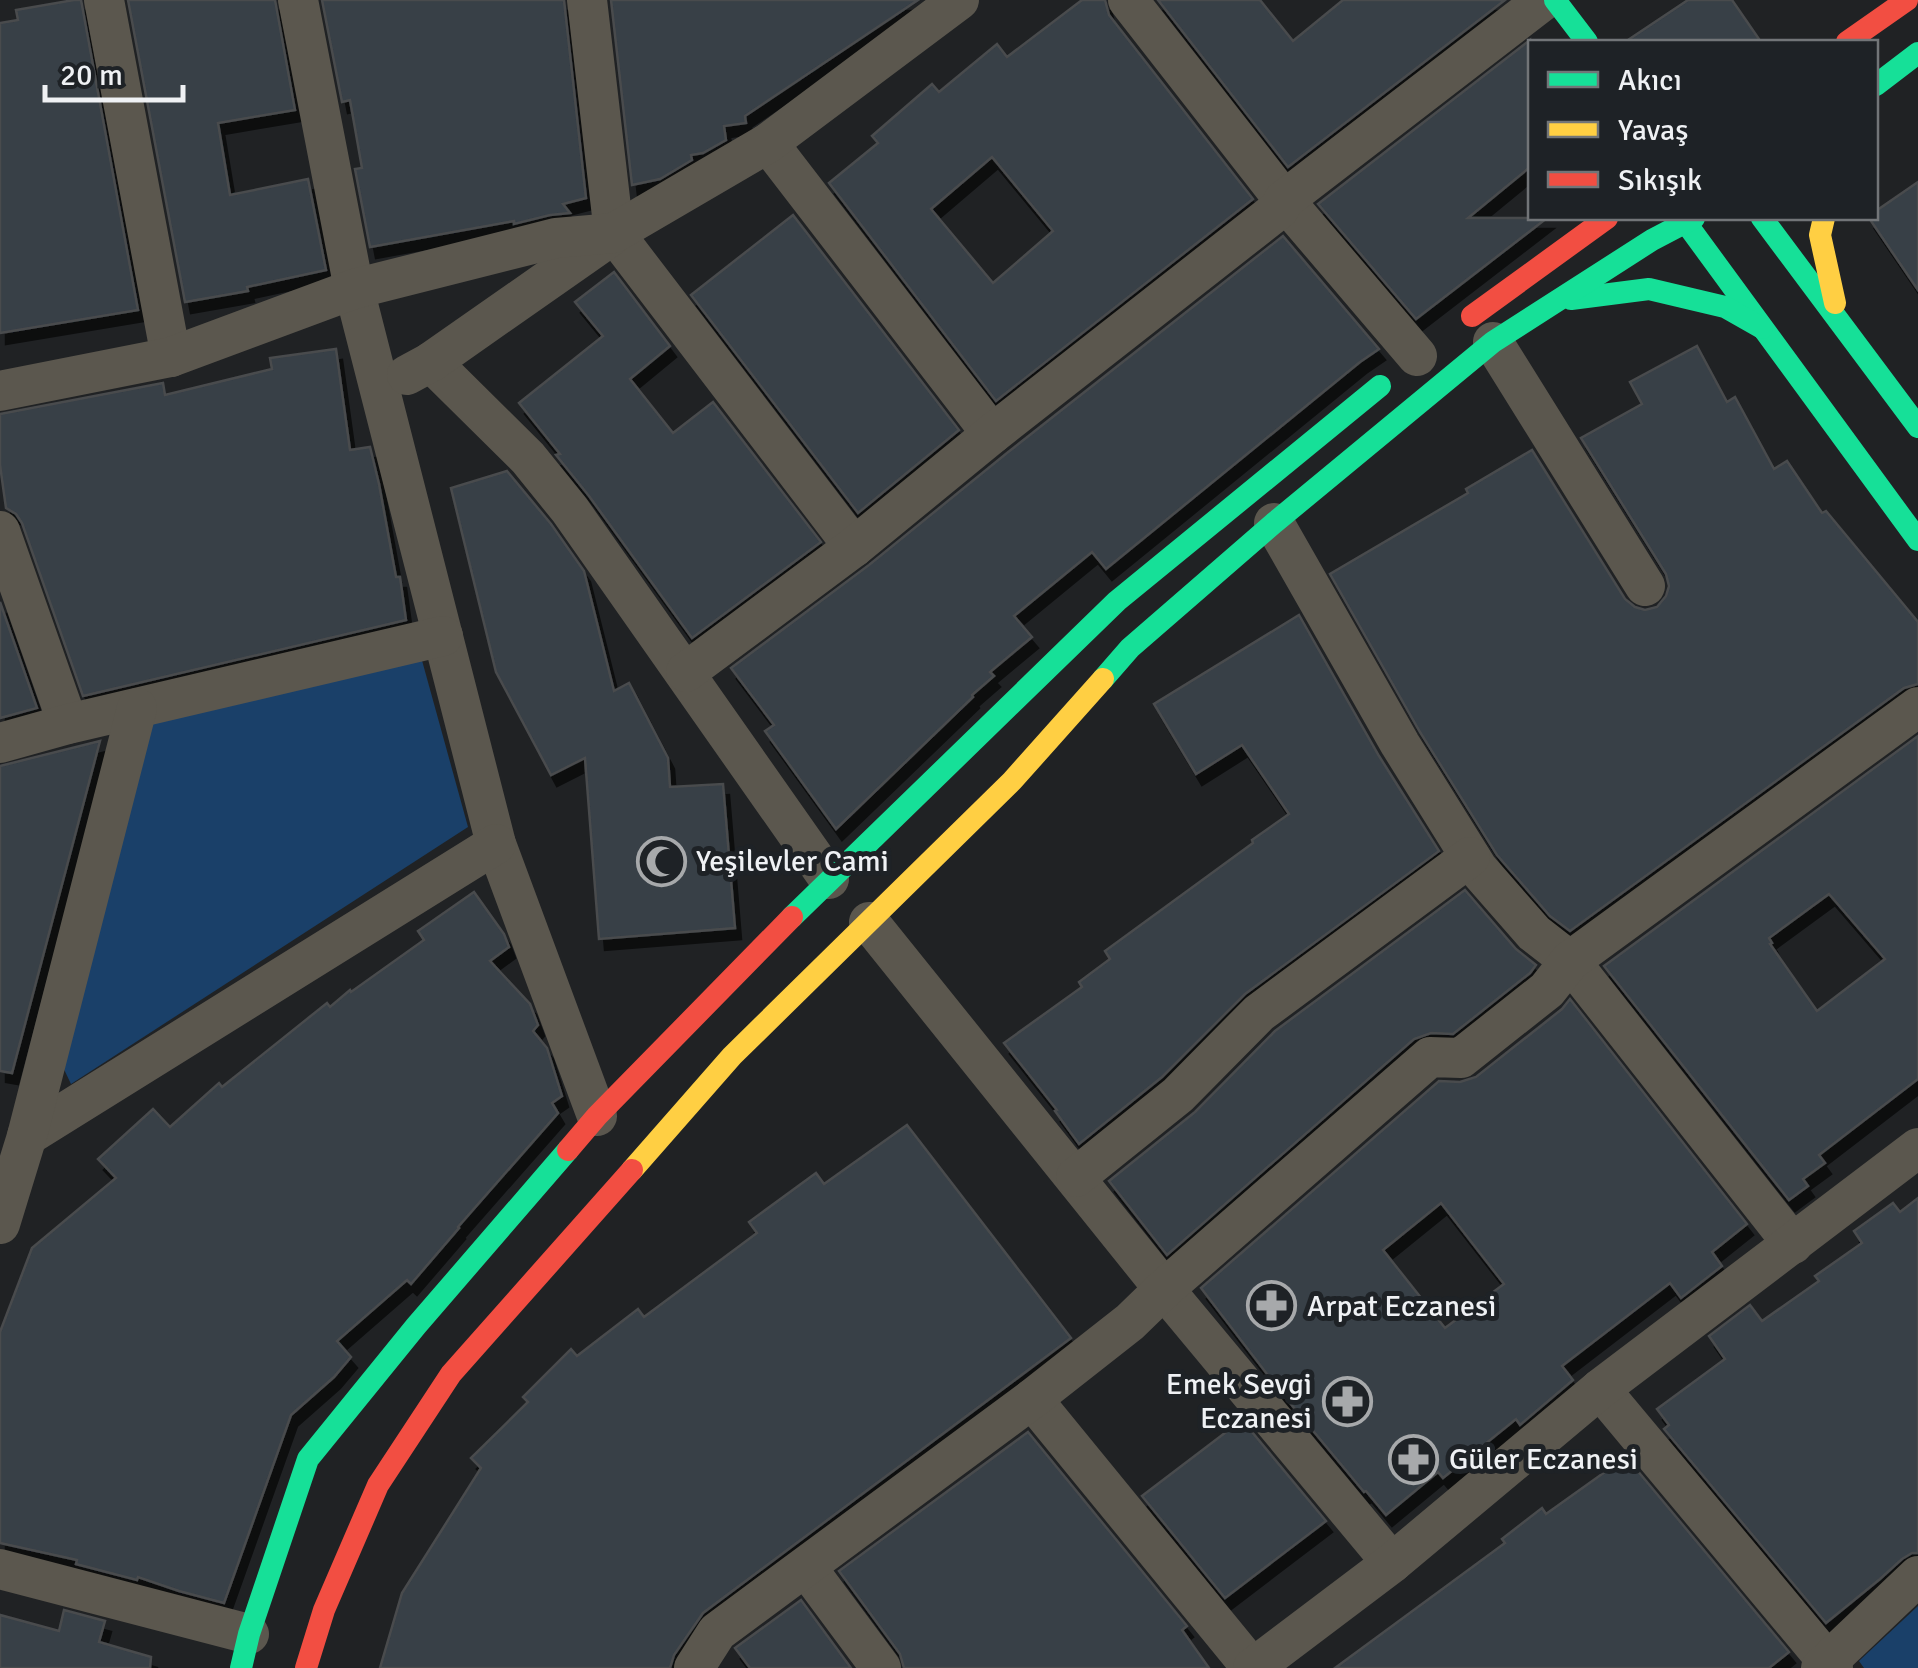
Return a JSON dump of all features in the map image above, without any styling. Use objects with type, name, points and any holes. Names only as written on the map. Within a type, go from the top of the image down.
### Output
[{"type":"main road","points":[[1556,0],[1586,40]]},
{"type":"main road","points":[[1851,40],[1907,0]]},
{"type":"main road","points":[[1878,84],[1918,53]]},
{"type":"main road","points":[[245,1651],[308,1459],[416,1326],[598,1116],[828,879],[1118,602],[1433,344],[1604,220]]},
{"type":"main road","points":[[306,1668],[324,1610],[378,1484],[451,1374],[732,1056],[1012,781],[1130,648],[1493,342],[1686,220]]},
{"type":"main road","points":[[1689,220],[1918,540]]},
{"type":"main road","points":[[1763,220],[1918,427]]},
{"type":"main road","points":[[1824,220],[1820,235],[1839,321]]},
{"type":"main road","points":[[1558,301],[1648,290],[1725,307],[1764,330]]},
{"type":"street","points":[[104,0],[171,357]]},
{"type":"street","points":[[298,0],[354,290],[496,844],[598,1116]]},
{"type":"street","points":[[587,0],[614,233],[854,547]]},
{"type":"street","points":[[380,391],[431,362],[614,233],[768,144],[959,0]]},
{"type":"street","points":[[1128,0],[1284,200],[1433,344]]},
{"type":"street","points":[[686,672],[854,547],[1279,209],[1284,200],[1544,0]]},
{"type":"street","points":[[768,144],[992,434]]},
{"type":"street","points":[[0,391],[171,357],[354,290],[556,238],[614,233]]},
{"type":"street","points":[[1493,342],[1645,586]]},
{"type":"street","points":[[431,362],[528,458],[570,510],[828,879]]},
{"type":"street","points":[[1274,523],[1400,744],[1478,869],[1534,933],[1570,961],[1793,1244]]},
{"type":"street","points":[[0,531],[68,724]]},
{"type":"street","points":[[0,742],[443,636]]},
{"type":"street","points":[[0,1224],[27,1136],[136,708]]},
{"type":"street","points":[[694,1668],[717,1632],[1130,1322],[1430,1057],[1461,1058],[1547,990],[1570,961],[1918,708]]},
{"type":"street","points":[[27,1136],[496,844]]},
{"type":"street","points":[[1076,1177],[1178,1095],[1258,1013],[1470,857]]},
{"type":"street","points":[[868,922],[1392,1563]]},
{"type":"street","points":[[1032,1399],[1252,1668],[1392,1563],[1600,1388],[1918,1148]]},
{"type":"street","points":[[1600,1388],[1828,1666],[1918,1576]]},
{"type":"street","points":[[806,1567],[881,1668]]},
{"type":"street","points":[[0,1568],[245,1651]]},
{"type":"shaded area","points":[[418,646],[468,827],[71,1084],[61,1063],[151,710]]},
{"type":"shaded area","points":[[1918,1606],[1918,1668],[1864,1668],[1859,1661]]},
{"type":"building","points":[[81,0],[138,310],[0,333],[0,23],[18,20],[16,10]]},
{"type":"building","points":[[128,0],[275,0],[295,110],[218,123],[230,195],[308,179],[326,270],[247,287],[248,291],[185,302]]},
{"type":"building","points":[[322,0],[564,0],[586,198],[563,204],[570,213],[370,247],[355,169],[362,168],[350,100],[342,102]]},
{"type":"building","points":[[611,0],[918,0],[745,116],[746,123],[724,126],[726,140],[691,155],[692,160],[660,179],[632,185]]},
{"type":"building","points":[[1082,0],[1105,0],[1109,15],[1253,199],[996,401],[829,183],[878,143],[872,136],[932,84],[939,92],[997,44],[1007,57]],"holes":[[[992,157],[1053,231],[993,283],[931,209]]]},
{"type":"building","points":[[1158,0],[1260,0],[1293,41],[1343,0],[1505,0],[1288,167]]},
{"type":"building","points":[[1688,0],[1732,0],[1760,40],[1628,40]]},
{"type":"building","points":[[1528,42],[1528,169],[1468,218],[1544,220],[1416,319],[1318,204]]},
{"type":"building","points":[[1918,182],[1918,290],[1870,220],[1878,220],[1878,210]]},
{"type":"building","points":[[793,215],[959,430],[858,513],[691,295]]},
{"type":"building","points":[[1283,236],[1379,349],[1106,569],[1092,552],[1014,616],[1032,637],[990,672],[994,676],[836,829],[765,731],[774,725],[731,668],[869,565]]},
{"type":"building","points":[[614,272],[670,346],[630,379],[673,433],[713,402],[821,542],[692,638],[519,403],[603,336],[575,302]]},
{"type":"building","points":[[1697,346],[1727,402],[1735,397],[1774,469],[1787,461],[1822,513],[1826,511],[1918,622],[1918,684],[1904,688],[1570,931],[1550,916],[1497,855],[1420,732],[1330,574],[1468,493],[1466,489],[1532,450],[1625,599],[1645,610],[1657,607],[1669,586],[1666,574],[1581,438],[1642,404],[1630,382]]},
{"type":"building","points":[[336,349],[350,450],[370,447],[406,620],[83,696],[22,523],[6,508],[0,465],[0,414],[163,383],[165,395],[272,369],[270,358]]},
{"type":"building","points":[[507,471],[584,571],[614,691],[629,683],[668,758],[670,787],[723,784],[735,928],[599,939],[585,758],[551,775],[496,672],[451,488]]},
{"type":"building","points":[[0,602],[37,708],[0,718]]},
{"type":"building","points":[[1299,615],[1379,756],[1439,851],[1245,994],[1162,1077],[1079,1144],[1004,1043],[1082,987],[1079,982],[1110,959],[1105,951],[1289,814],[1242,745],[1196,774],[1154,704]]},
{"type":"building","points":[[1918,736],[1918,1079],[1819,1155],[1825,1163],[1803,1179],[1808,1186],[1789,1200],[1604,966]],"holes":[[[1829,894],[1885,959],[1817,1011],[1769,938]]]},
{"type":"building","points":[[100,741],[12,1073],[0,1071],[0,766]]},
{"type":"building","points":[[1465,890],[1516,949],[1536,965],[1530,973],[1453,1034],[1431,1033],[1414,1039],[1167,1255],[1109,1181],[1195,1112],[1275,1031]]},
{"type":"building","points":[[474,892],[509,947],[490,961],[530,1004],[538,1025],[533,1031],[547,1048],[562,1096],[552,1103],[558,1113],[411,1284],[407,1280],[337,1341],[351,1357],[291,1415],[224,1603],[138,1577],[137,1580],[76,1564],[77,1560],[0,1543],[0,1332],[32,1248],[116,1178],[98,1159],[153,1109],[170,1127],[219,1083],[222,1087],[327,1003],[330,1007],[424,940],[418,931]]},
{"type":"building","points":[[1570,999],[1747,1224],[1712,1252],[1722,1266],[1681,1298],[1670,1283],[1562,1366],[1573,1380],[1520,1425],[1516,1419],[1443,1478],[1438,1472],[1386,1515],[1280,1391],[1201,1288],[1439,1081],[1460,1082],[1476,1077]],"holes":[[[1441,1203],[1504,1284],[1445,1328],[1383,1250]]]},
{"type":"building","points":[[907,1125],[1071,1338],[703,1613],[674,1655],[670,1668],[380,1668],[402,1593],[481,1468],[471,1458],[528,1402],[523,1397],[571,1349],[577,1356],[638,1309],[644,1317],[757,1233],[749,1222],[816,1173],[824,1184]]},
{"type":"building","points":[[1918,1198],[1918,1553],[1902,1559],[1826,1623],[1664,1429],[1669,1425],[1657,1409],[1725,1359],[1709,1336],[1750,1305],[1762,1321],[1819,1281],[1815,1276],[1862,1243],[1854,1231],[1893,1203],[1900,1212]]},
{"type":"building","points":[[1242,1420],[1326,1521],[1225,1598],[1142,1496]]},
{"type":"building","points":[[1028,1432],[1187,1626],[1182,1630],[1209,1668],[904,1668],[900,1654],[839,1571]]},
{"type":"building","points":[[1626,1457],[1789,1652],[1769,1668],[1335,1668],[1505,1543],[1502,1539],[1542,1508],[1546,1514]]},
{"type":"building","points":[[801,1600],[851,1668],[750,1668],[735,1648]]},
{"type":"building","points":[[64,1610],[105,1621],[99,1642],[151,1657],[150,1668],[0,1668],[0,1615],[59,1631]]},
{"type":"traffic: fast","points":[[1555,0],[1585,40]]},
{"type":"traffic: fast","points":[[1878,83],[1918,53]]},
{"type":"traffic: fast","points":[[1685,220],[1918,540]]},
{"type":"traffic: fast","points":[[1103,679],[1130,648],[1274,523],[1493,342],[1652,240],[1690,220]]},
{"type":"traffic: fast","points":[[1763,220],[1918,427]]},
{"type":"traffic: fast","points":[[1571,299],[1649,289],[1725,307],[1762,328]]},
{"type":"traffic: fast","points":[[792,917],[1117,601],[1380,386]]},
{"type":"traffic: fast","points":[[241,1668],[308,1459],[568,1150]]},
{"type":"traffic: slow","points":[[1824,220],[1820,235],[1835,303]]},
{"type":"traffic: slow","points":[[632,1170],[732,1056],[1012,781],[1103,679]]},
{"type":"traffic: jam","points":[[1850,40],[1907,0]]},
{"type":"traffic: jam","points":[[1472,316],[1604,220]]},
{"type":"traffic: jam","points":[[568,1150],[792,917]]},
{"type":"traffic: jam","points":[[306,1668],[324,1610],[378,1485],[451,1374],[632,1170]]},
{"type":"place","name":"Yeşilevler Cami","points":[[661,861]]},
{"type":"place","name":"Arpat Eczanesi","points":[[1272,1306]]},
{"type":"place","name":"Emek Sevgi Eczanesi","points":[[1347,1401]]},
{"type":"place","name":"Güler Eczanesi","points":[[1414,1459]]}]
